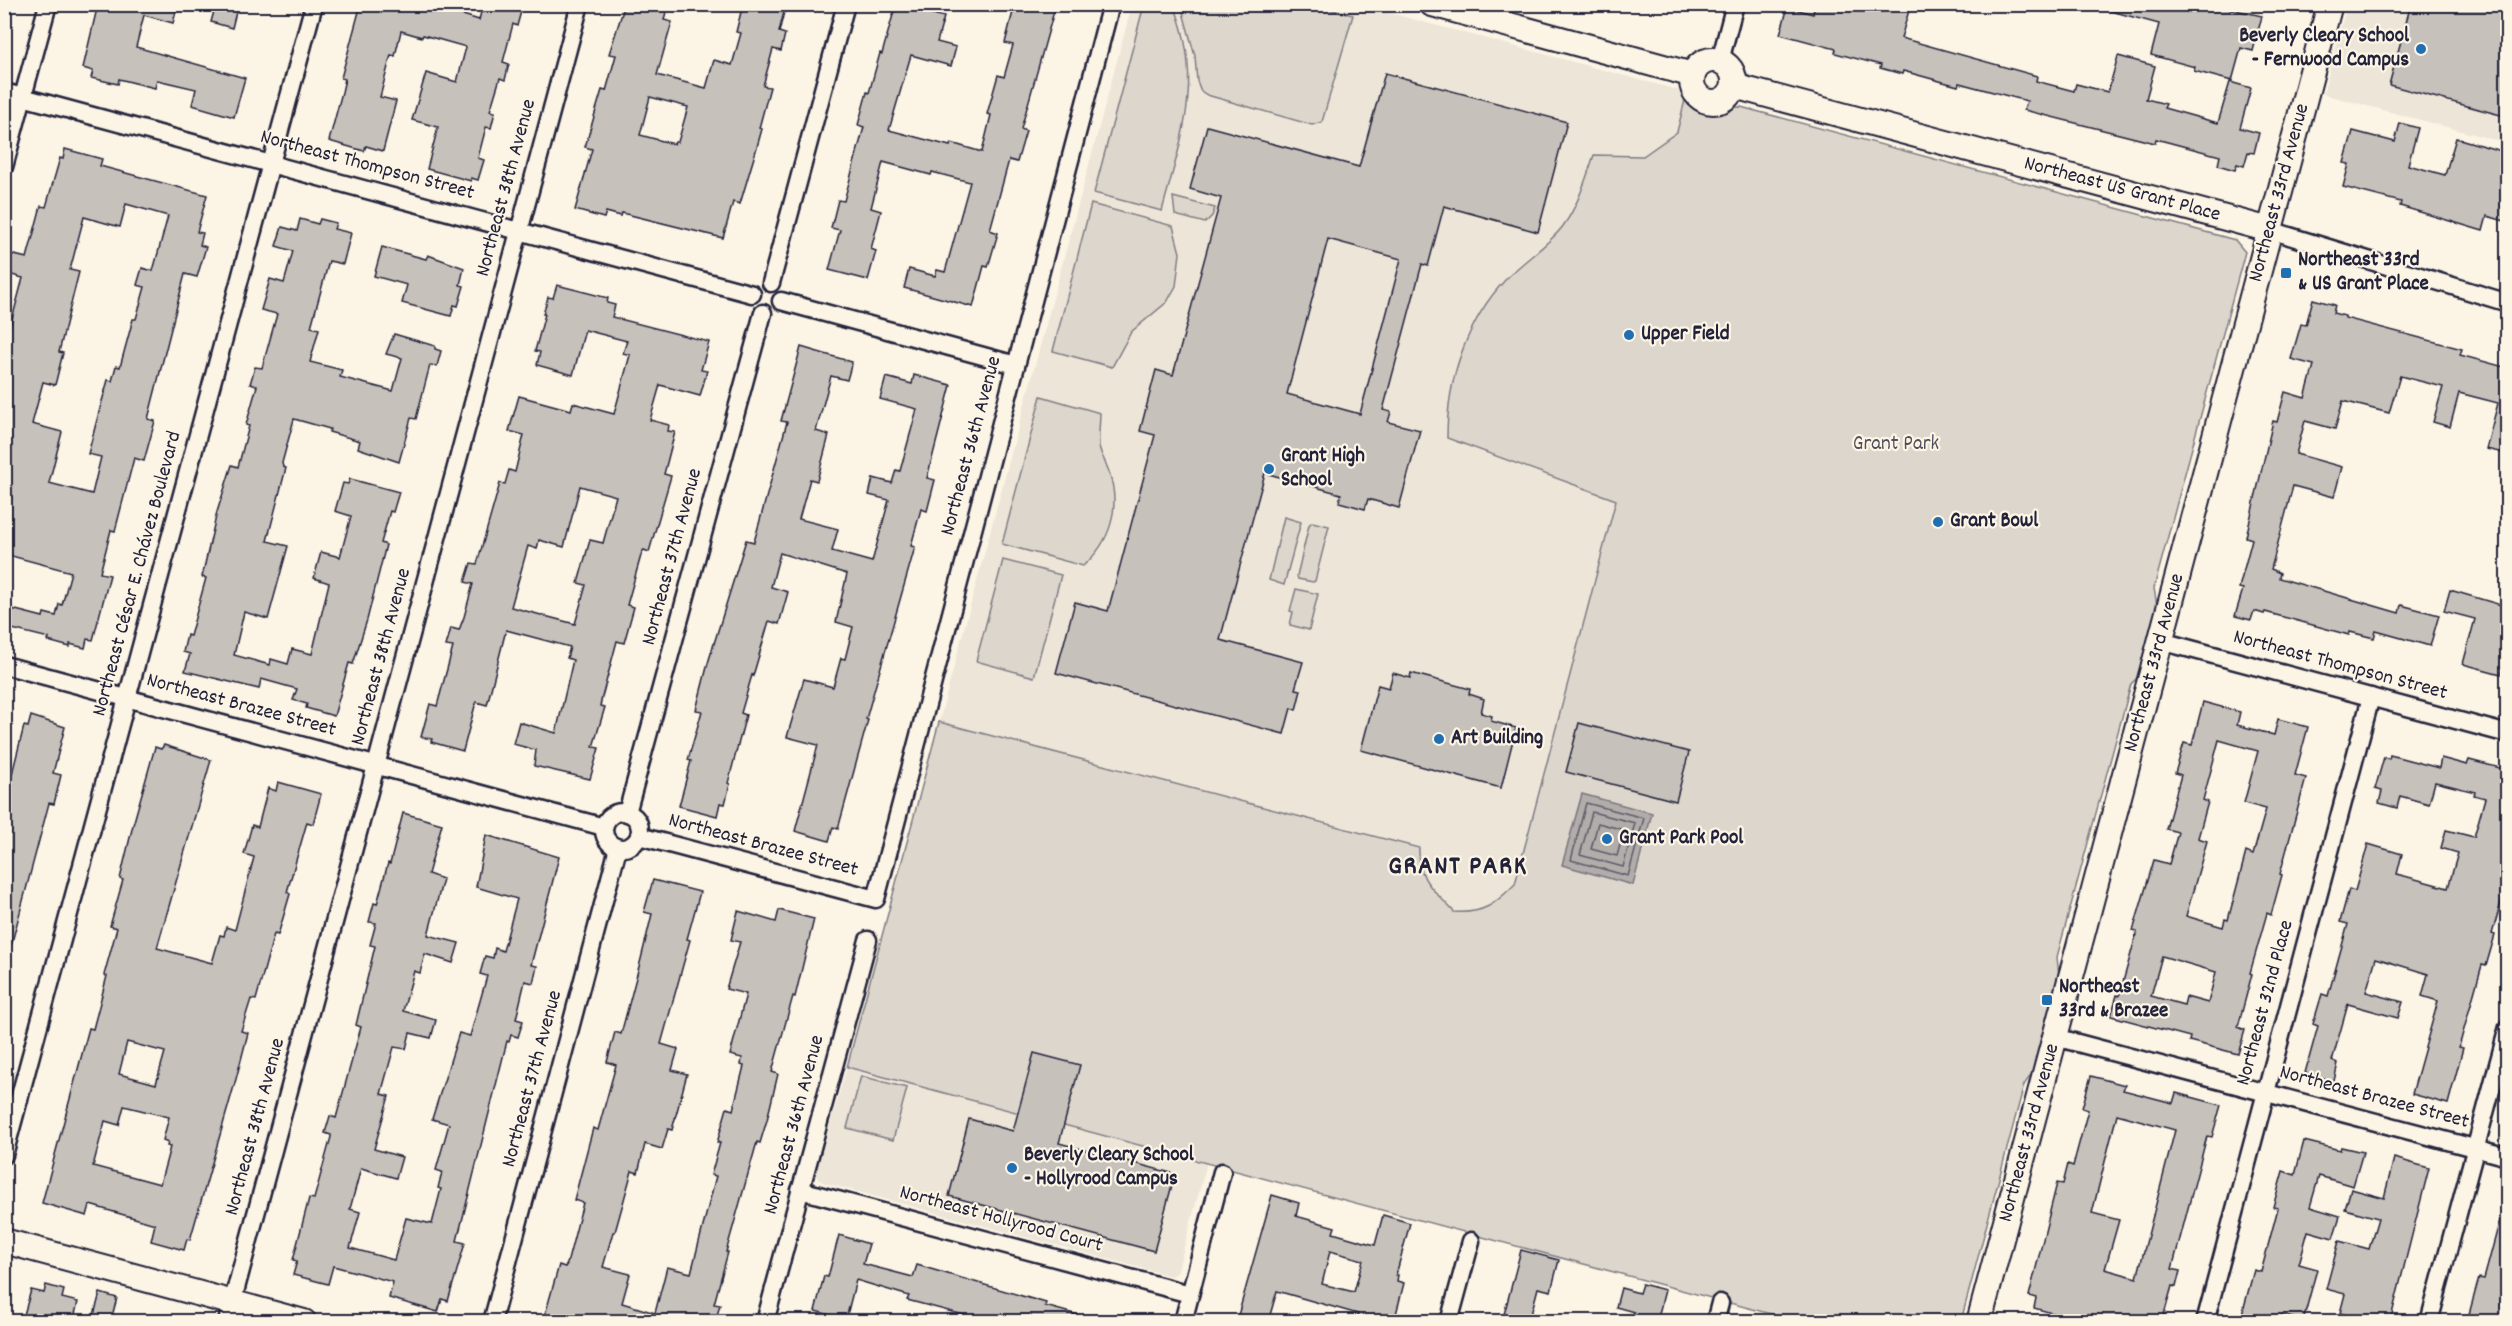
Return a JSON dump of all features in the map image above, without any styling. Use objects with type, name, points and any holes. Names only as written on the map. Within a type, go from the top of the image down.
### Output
[{"type":"main road","points":[[1432,4],[1693,75]]},
{"type":"main road","name":"Northeast 33rd Avenue","points":[[1979,1322],[2330,4]]},
{"type":"main road","points":[[1712,60],[1720,61],[1732,71],[1734,86],[1722,100],[1707,101],[1698,96],[1694,89],[1693,75],[1702,63],[1712,60]]},
{"type":"main road","name":"Northeast US Grant Place","points":[[1734,86],[2270,230]]},
{"type":"main road","points":[[4,1241],[229,1312],[304,1322]]},
{"type":"street","points":[[4,167],[48,4]]},
{"type":"street","name":"Northeast César E. Chávez Boulevard","points":[[4,1155],[314,4]]},
{"type":"street","name":"Northeast 38th Avenue","points":[[229,1312],[580,4]]},
{"type":"street","points":[[771,283],[846,4]]},
{"type":"street","name":"Northeast 36th Avenue","points":[[876,899],[1111,4]]},
{"type":"street","points":[[1720,61],[1735,4]]},
{"type":"street","name":"Northeast Thompson Street","points":[[4,93],[752,294]]},
{"type":"street","name":"Northeast US Grant Place","points":[[2270,230],[2508,303]]},
{"type":"street","points":[[771,283],[779,288],[782,301],[773,312],[763,312],[757,310],[752,304],[752,294],[760,284],[771,283]]},
{"type":"street","points":[[782,301],[1016,365]]},
{"type":"street","name":"Northeast 37th Avenue","points":[[627,813],[763,312]]},
{"type":"street","name":"Northeast Thompson Street","points":[[2161,641],[2508,734]]},
{"type":"street","name":"Northeast Brazee Street","points":[[4,665],[604,827]]},
{"type":"street","name":"Northeast 32nd Place","points":[[2205,1322],[2371,697]]},
{"type":"street","points":[[622,812],[627,813],[638,823],[639,836],[632,845],[618,848],[606,840],[604,827],[611,816],[622,812]]},
{"type":"street","name":"Northeast Brazee Street","points":[[639,836],[876,899]]},
{"type":"street","name":"Northeast 37th Avenue","points":[[492,1322],[618,848]]},
{"type":"street","name":"Northeast 36th Avenue","points":[[765,1322],[868,940]]},
{"type":"street","points":[[2429,1322],[2508,1027]]},
{"type":"street","name":"Northeast Brazee Street","points":[[2055,1037],[2508,1157]]},
{"type":"street","points":[[1183,1322],[1222,1172]]},
{"type":"street","name":"Northeast Hollyrood Court","points":[[800,1190],[1190,1294]]},
{"type":"street","points":[[1449,1322],[1471,1241]]},
{"type":"street","points":[[1715,1322],[1720,1303]]},
{"type":"shaded area","name":"Grant High School","points":[[1132,5],[1359,5],[1678,90],[1686,96],[1677,132],[1643,156],[1594,155],[1583,188],[1563,226],[1505,280],[1447,438],[1616,500],[1515,883],[1491,906],[1477,912],[1454,912],[1434,893],[1427,885],[1418,865],[1419,848],[939,722]]},
{"type":"shaded area","name":"Beverly Cleary School - Fernwood Campus","points":[[2347,5],[2507,5],[2507,143],[2323,94]]},
{"type":"shaded area","name":"Beverly Cleary School - Hollyrood Campus","points":[[847,1067],[1207,1163],[1177,1273],[1171,1276],[825,1183],[818,1179],[816,1172]]},
{"type":"green space","points":[[1144,5],[1174,5],[1188,59],[1187,108],[1177,158],[1162,211],[1094,193]]},
{"type":"green space","points":[[1181,5],[1312,5],[1353,15],[1322,122],[1312,125],[1207,95],[1201,91],[1197,81],[1195,56]]},
{"type":"green space","name":"Grant Park","points":[[1686,96],[1704,107],[1741,107],[2235,240],[2245,252],[2154,588],[2157,606],[2138,677],[2131,684],[2057,957],[2059,976],[2033,1072],[2024,1085],[1961,1321],[1797,1321],[847,1067],[939,722],[1419,848],[1419,860],[1424,878],[1454,912],[1473,911],[1488,906],[1515,884],[1616,500],[1447,438],[1455,374],[1470,333],[1492,296],[1506,279],[1558,232],[1568,218],[1581,192],[1594,155],[1643,156],[1677,132]]},
{"type":"green space","points":[[1173,197],[1215,208],[1212,216],[1205,223],[1175,215]]},
{"type":"green space","points":[[1091,204],[1173,226],[1180,253],[1176,286],[1167,302],[1131,332],[1112,367],[1053,351]]},
{"type":"green space","points":[[1041,396],[1100,413],[1099,446],[1112,485],[1113,511],[1107,535],[1101,546],[1083,566],[1002,544]]},
{"type":"green space","points":[[1284,517],[1301,522],[1284,585],[1269,580]]},
{"type":"green space","points":[[1312,522],[1329,526],[1313,582],[1298,579],[1297,576],[1309,525]]},
{"type":"green space","points":[[1003,560],[1061,575],[1034,677],[976,661]]},
{"type":"green space","points":[[1296,589],[1318,594],[1309,630],[1290,625],[1293,612],[1290,611]]},
{"type":"green space","points":[[861,1076],[907,1088],[893,1140],[847,1128]]},
{"type":"water","name":"Grant Park Pool","points":[[1582,794],[1652,813],[1633,885],[1562,865]]},
{"type":"building","points":[[98,4],[178,4],[173,23],[144,15],[136,47],[245,78],[234,117],[192,105],[196,89],[157,80],[155,88],[119,79],[118,84],[91,78],[93,71],[83,68]]},
{"type":"building","points":[[216,4],[238,4],[232,28],[211,22]]},
{"type":"building","points":[[361,4],[428,4],[479,20],[483,4],[523,4],[517,26],[513,24],[503,62],[509,64],[505,80],[500,78],[490,111],[495,112],[491,128],[486,127],[478,158],[484,160],[478,180],[471,178],[471,181],[427,169],[438,127],[412,120],[426,73],[457,82],[466,47],[423,35],[422,37],[401,31],[395,56],[391,55],[380,97],[396,101],[383,151],[366,146],[364,151],[329,141],[345,79],[341,78]]},
{"type":"building","points":[[625,4],[668,4],[664,20],[672,22],[657,75],[706,88],[714,60],[732,65],[741,33],[736,32],[743,4],[786,4],[779,32],[785,34],[781,51],[773,49],[763,86],[770,87],[759,128],[762,129],[740,204],[733,202],[723,238],[622,213],[621,216],[606,212],[604,218],[575,210],[592,149],[585,147],[602,90],[606,91],[616,55],[609,54]],"holes":[[[650,97],[688,107],[678,142],[674,144],[640,135]]]},
{"type":"building","points":[[896,4],[917,4],[933,9],[932,14],[944,17],[937,42],[956,47],[951,66],[911,55],[889,130],[982,152],[991,115],[987,114],[998,75],[1004,77],[1013,45],[1005,43],[1015,4],[1056,4],[1021,129],[1026,131],[1017,162],[1009,160],[990,230],[998,233],[988,267],[984,266],[973,307],[904,288],[909,269],[935,276],[937,270],[945,272],[970,182],[932,172],[931,175],[883,162],[871,208],[881,211],[871,249],[876,251],[868,280],[829,270],[840,230],[831,228],[838,200],[844,201],[864,127],[858,125]]},
{"type":"building","points":[[1815,4],[1900,4],[1910,7],[1901,38],[2037,76],[2036,81],[2074,91],[2076,84],[2108,92],[2118,56],[2155,66],[2146,99],[2166,104],[2164,108],[2218,123],[2230,82],[2251,88],[2240,128],[2259,133],[2254,153],[2248,152],[2244,166],[2237,164],[2235,170],[2218,165],[2220,156],[2156,139],[2155,143],[2024,110],[2027,101],[1959,83],[1958,86],[1903,71],[1902,74],[1880,68],[1881,65],[1835,53],[1836,49],[1780,34],[1788,7],[1813,14]]},
{"type":"building","points":[[2108,4],[2209,4],[2262,16],[2253,51],[2241,48],[2232,81],[2194,71],[2195,67],[2151,55],[2159,24],[2107,10]]},
{"type":"building","points":[[2411,4],[2508,4],[2508,117],[2389,85]]},
{"type":"building","points":[[1385,73],[1567,122],[1538,232],[1444,206],[1428,266],[1422,264],[1383,410],[1391,412],[1388,422],[1420,430],[1399,508],[1368,499],[1365,509],[1339,502],[1341,494],[1265,473],[1220,640],[1303,662],[1295,689],[1301,690],[1296,710],[1291,708],[1284,734],[1056,673],[1075,602],[1108,611],[1155,435],[1140,431],[1156,370],[1173,375],[1221,198],[1190,189],[1207,126],[1359,167]],"holes":[[[1328,239],[1401,259],[1360,414],[1287,394]]]},
{"type":"building","points":[[2400,123],[2418,128],[2408,165],[2445,175],[2456,138],[2508,153],[2508,222],[2487,216],[2483,231],[2400,206],[2401,202],[2343,187],[2349,164],[2344,163],[2353,131],[2395,142]]},
{"type":"building","points":[[65,149],[102,159],[100,166],[207,195],[197,232],[203,233],[200,245],[206,247],[197,277],[185,274],[148,419],[155,421],[144,461],[134,458],[115,531],[111,530],[100,573],[110,575],[93,640],[87,639],[85,648],[70,644],[70,647],[48,641],[49,638],[4,627],[4,607],[43,617],[44,613],[56,616],[59,604],[62,605],[71,572],[4,554],[4,337],[7,338],[23,278],[5,273],[10,254],[27,258],[41,206],[46,207],[60,158],[63,159]],"holes":[[[126,204],[168,216],[153,271],[142,268],[137,285],[145,287],[136,319],[133,319],[120,367],[116,366],[112,381],[108,380],[99,412],[88,454],[101,457],[92,494],[49,483],[62,432],[32,424],[43,382],[55,385],[63,353],[59,352],[79,272],[70,270],[84,217],[120,227]]]},
{"type":"building","points":[[300,219],[318,224],[320,219],[336,223],[334,229],[351,233],[343,264],[329,261],[311,327],[319,329],[310,362],[342,370],[340,377],[393,391],[402,358],[386,354],[394,334],[435,346],[435,349],[441,351],[437,366],[430,365],[416,419],[411,418],[399,462],[358,448],[360,441],[329,432],[330,429],[294,419],[282,463],[286,468],[267,541],[288,546],[268,619],[244,612],[234,655],[270,665],[271,659],[288,664],[292,649],[312,654],[329,583],[314,578],[321,552],[340,557],[351,516],[335,511],[343,483],[348,484],[350,479],[399,492],[393,512],[390,511],[381,543],[386,545],[367,620],[353,664],[349,663],[334,716],[306,708],[307,704],[293,700],[297,689],[261,679],[259,689],[185,671],[190,654],[183,652],[187,635],[190,636],[206,578],[202,577],[217,512],[232,465],[238,467],[249,426],[246,425],[257,386],[250,384],[255,367],[262,368],[277,314],[261,310],[270,279],[284,283],[293,251],[276,246],[282,227],[297,231]]},
{"type":"building","points":[[382,247],[426,259],[428,255],[464,268],[460,285],[464,286],[458,306],[454,305],[451,316],[402,303],[407,285],[374,276]]},
{"type":"building","points":[[557,285],[608,298],[607,303],[615,305],[612,317],[709,342],[701,370],[707,371],[700,396],[660,385],[650,420],[669,425],[668,431],[675,432],[664,474],[671,476],[649,552],[644,550],[642,552],[627,605],[634,607],[624,643],[617,641],[602,697],[600,706],[605,707],[593,747],[599,748],[590,779],[534,766],[536,750],[513,744],[519,722],[556,733],[573,660],[567,658],[570,647],[506,630],[487,705],[476,702],[463,751],[421,737],[430,704],[437,706],[453,647],[446,646],[451,628],[459,630],[464,617],[473,584],[465,582],[471,563],[477,564],[500,483],[505,484],[509,470],[515,472],[524,435],[509,431],[519,396],[571,410],[573,403],[614,414],[630,355],[623,353],[627,341],[585,330],[573,375],[537,365],[540,352],[535,351],[545,314],[543,314],[548,297],[553,298]],"holes":[[[580,486],[616,496],[603,543],[590,540],[578,583],[586,585],[575,624],[511,607],[528,546],[537,549],[539,540],[564,547]]]},
{"type":"building","points":[[2313,299],[2335,305],[2333,313],[2345,316],[2345,318],[2462,349],[2460,355],[2508,368],[2508,454],[2486,449],[2498,403],[2459,393],[2450,427],[2433,422],[2443,387],[2400,376],[2389,413],[2343,401],[2335,429],[2305,421],[2296,454],[2342,467],[2334,497],[2293,486],[2271,569],[2280,573],[2279,578],[2399,613],[2401,605],[2439,615],[2430,646],[2376,631],[2374,638],[2350,632],[2349,635],[2265,612],[2264,614],[2254,611],[2251,620],[2235,616],[2243,589],[2239,588],[2252,539],[2246,537],[2273,421],[2277,422],[2285,392],[2305,398],[2314,365],[2291,359],[2301,324],[2306,325]]},
{"type":"building","points":[[801,347],[852,362],[847,380],[831,376],[816,431],[829,435],[817,481],[810,479],[799,519],[838,529],[832,551],[872,562],[889,500],[869,495],[873,478],[892,483],[896,470],[900,471],[917,409],[880,399],[886,377],[912,384],[914,375],[951,385],[927,478],[935,480],[927,511],[921,509],[911,546],[915,547],[866,719],[868,720],[838,829],[833,827],[829,841],[795,831],[818,745],[787,737],[804,679],[833,687],[841,658],[845,659],[853,627],[836,622],[847,574],[780,553],[771,587],[788,592],[779,624],[769,621],[752,675],[741,713],[746,715],[728,783],[730,784],[725,804],[720,803],[717,816],[679,806],[691,761],[688,760],[702,711],[696,710],[708,663],[746,540],[754,542],[787,422],[781,421]]},
{"type":"building","points":[[2450,590],[2508,607],[2508,649],[2501,674],[2463,664],[2475,619],[2444,611]]},
{"type":"building","name":"Art Building","points":[[1393,673],[1410,678],[1411,673],[1470,689],[1469,694],[1484,699],[1481,713],[1492,716],[1491,721],[1516,728],[1501,788],[1361,750],[1378,685],[1389,688]]},
{"type":"building","points":[[2203,702],[2240,712],[2237,725],[2274,735],[2278,719],[2308,727],[2295,775],[2306,778],[2271,915],[2267,913],[2250,973],[2252,974],[2238,1027],[2245,1030],[2238,1054],[2189,1041],[2190,1037],[2111,1016],[2137,932],[2133,931],[2154,860],[2169,864],[2178,832],[2166,829],[2181,775],[2175,773],[2184,743],[2192,745]],"holes":[[[2219,740],[2258,751],[2244,803],[2266,809],[2253,855],[2246,852],[2228,920],[2225,919],[2223,927],[2186,916],[2207,841],[2198,838],[2208,802],[2203,800]],[[2162,956],[2216,972],[2208,1003],[2186,997],[2184,1005],[2151,996]]]},
{"type":"building","points":[[31,716],[65,727],[53,773],[61,775],[54,804],[49,803],[11,946],[4,945],[4,806],[24,726],[28,727]]},
{"type":"building","points":[[1579,723],[1689,752],[1676,801],[1566,772]]},
{"type":"building","points":[[164,745],[211,760],[157,948],[212,963],[220,935],[224,936],[226,927],[235,930],[254,857],[244,854],[252,825],[258,827],[268,788],[276,791],[278,782],[321,794],[313,824],[307,822],[287,892],[290,894],[278,935],[274,934],[256,1000],[251,999],[241,1031],[248,1033],[190,1240],[187,1239],[184,1250],[151,1241],[155,1224],[90,1205],[87,1216],[42,1203],[89,1028],[93,1029],[107,976],[104,975],[117,928],[110,926],[123,880],[120,879],[133,825],[155,747],[161,749]],"holes":[[[127,1042],[165,1052],[156,1084],[119,1074]],[[124,1106],[169,1117],[163,1140],[168,1142],[167,1146],[170,1147],[160,1184],[93,1166],[105,1121],[119,1125]]]},
{"type":"building","points":[[2390,755],[2439,768],[2441,758],[2467,765],[2469,760],[2508,770],[2508,855],[2503,871],[2508,872],[2508,878],[2492,934],[2495,935],[2486,966],[2482,965],[2459,1047],[2463,1048],[2448,1104],[2412,1094],[2438,1001],[2422,996],[2428,974],[2376,958],[2366,992],[2403,1002],[2398,1018],[2348,1004],[2332,1061],[2338,1063],[2334,1081],[2305,1073],[2318,1026],[2313,1024],[2322,994],[2328,996],[2348,924],[2340,922],[2349,889],[2355,891],[2368,844],[2402,854],[2397,874],[2448,888],[2458,853],[2441,848],[2446,830],[2474,837],[2485,798],[2474,795],[2475,792],[2435,782],[2429,804],[2400,796],[2397,808],[2379,803],[2382,791],[2375,789],[2384,757],[2389,759]]},
{"type":"building","points":[[403,813],[442,824],[428,874],[443,879],[428,935],[459,943],[453,963],[425,954],[420,973],[414,971],[403,1011],[436,1020],[431,1038],[410,1033],[406,1049],[394,1047],[381,1094],[389,1096],[374,1149],[402,1157],[396,1178],[361,1168],[350,1209],[360,1212],[350,1248],[394,1260],[406,1218],[432,1224],[441,1189],[438,1188],[442,1172],[436,1170],[449,1124],[432,1119],[459,1033],[470,1036],[487,976],[480,974],[485,956],[493,958],[495,948],[503,951],[517,899],[476,887],[486,835],[559,857],[531,965],[537,966],[533,983],[525,981],[516,1019],[523,1021],[518,1037],[511,1035],[509,1042],[507,1041],[457,1241],[465,1243],[448,1301],[442,1299],[438,1312],[389,1298],[393,1282],[333,1266],[328,1284],[293,1275],[297,1261],[293,1260],[309,1198],[314,1199],[331,1137],[325,1133],[330,1116],[336,1118],[361,1027],[356,1025],[375,946],[370,945],[376,923],[369,922],[374,903],[377,904],[388,863],[390,864]]},
{"type":"building","points":[[653,880],[700,892],[687,939],[690,940],[661,1044],[678,1049],[672,1070],[687,1074],[672,1130],[668,1129],[662,1149],[645,1144],[638,1173],[632,1171],[603,1267],[630,1274],[622,1303],[655,1313],[667,1267],[691,1273],[716,1176],[711,1175],[720,1143],[717,1143],[727,1108],[733,1110],[744,1066],[741,1065],[742,1058],[730,1055],[746,994],[726,989],[740,942],[731,940],[738,911],[776,922],[779,910],[814,919],[795,997],[793,996],[772,1072],[778,1074],[767,1120],[760,1143],[757,1142],[726,1252],[728,1252],[714,1304],[720,1305],[715,1322],[543,1322],[559,1265],[565,1267],[567,1264],[583,1203],[574,1200],[593,1128],[598,1130],[616,1065],[607,1062],[615,1032],[621,1034],[641,959],[652,914],[644,912]]},
{"type":"building","points":[[1034,1053],[1080,1065],[1059,1143],[1175,1174],[1154,1251],[949,1196],[969,1119],[1013,1131]]},
{"type":"building","points":[[2091,1076],[2125,1085],[2123,1090],[2173,1103],[2176,1093],[2221,1105],[2212,1137],[2207,1136],[2172,1269],[2180,1271],[2176,1287],[2172,1286],[2162,1322],[2084,1322],[2034,1308],[2036,1298],[2029,1296],[2057,1183],[2063,1184],[2068,1164],[2073,1166],[2088,1110],[2082,1108]],"holes":[[[2117,1114],[2175,1130],[2137,1278],[2105,1269],[2119,1220],[2092,1213]]]},
{"type":"building","points":[[2304,1141],[2340,1150],[2341,1147],[2363,1152],[2353,1186],[2319,1176],[2310,1207],[2340,1216],[2333,1238],[2308,1231],[2299,1264],[2317,1269],[2303,1321],[2282,1315],[2280,1322],[2240,1322],[2254,1270],[2261,1272],[2278,1208],[2273,1207],[2283,1171],[2295,1175]]},
{"type":"building","points":[[2394,1158],[2429,1168],[2390,1322],[2370,1322],[2340,1313],[2345,1294],[2326,1289],[2339,1241],[2369,1249],[2378,1218],[2345,1209],[2351,1189],[2384,1198]]},
{"type":"building","points":[[1272,1195],[1299,1203],[1296,1216],[1335,1227],[1333,1233],[1375,1245],[1383,1215],[1410,1223],[1396,1275],[1398,1275],[1397,1281],[1404,1283],[1394,1322],[1356,1322],[1358,1314],[1277,1291],[1268,1322],[1246,1322],[1237,1319]],"holes":[[[1330,1251],[1363,1260],[1354,1292],[1322,1284]]]},
{"type":"building","points":[[2502,1212],[2508,1213],[2508,1310],[2504,1322],[2499,1322],[2469,1314],[2479,1278],[2484,1279]]},
{"type":"building","points":[[839,1235],[869,1244],[863,1264],[913,1277],[917,1265],[1046,1303],[1045,1306],[1082,1316],[1082,1322],[990,1322],[907,1300],[909,1296],[856,1280],[846,1319],[815,1311],[824,1276],[828,1277]]},
{"type":"building","points":[[1521,1250],[1559,1260],[1551,1291],[1538,1288],[1529,1322],[1502,1322]]},
{"type":"building","points":[[1642,1284],[1665,1290],[1657,1322],[1632,1322],[1634,1312],[1616,1307],[1621,1288],[1639,1293]]},
{"type":"building","points":[[46,1285],[64,1290],[62,1298],[78,1302],[73,1322],[22,1322],[31,1290],[44,1293]]},
{"type":"building","points":[[100,1293],[117,1298],[111,1320],[94,1315]]},
{"type":"place","name":"Beverly Cleary School - Fernwood Campus","points":[[2421,49]]},
{"type":"place","name":"Northeast 33rd & US Grant Place","points":[[2286,273]]},
{"type":"place","name":"Upper Field","points":[[1629,335]]},
{"type":"place","name":"Grant High School","points":[[1269,469]]},
{"type":"place","name":"Grant Bowl","points":[[1938,522]]},
{"type":"place","name":"Art Building","points":[[1439,739]]},
{"type":"place","name":"Grant Park Pool","points":[[1607,839]]},
{"type":"place","name":"Northeast 33rd & Brazee","points":[[2047,1000]]},
{"type":"place","name":"Beverly Cleary School - Hollyrood Campus","points":[[1012,1168]]},
{"type":"district","name":"GRANT PARK","points":[[1458,867]]}]
